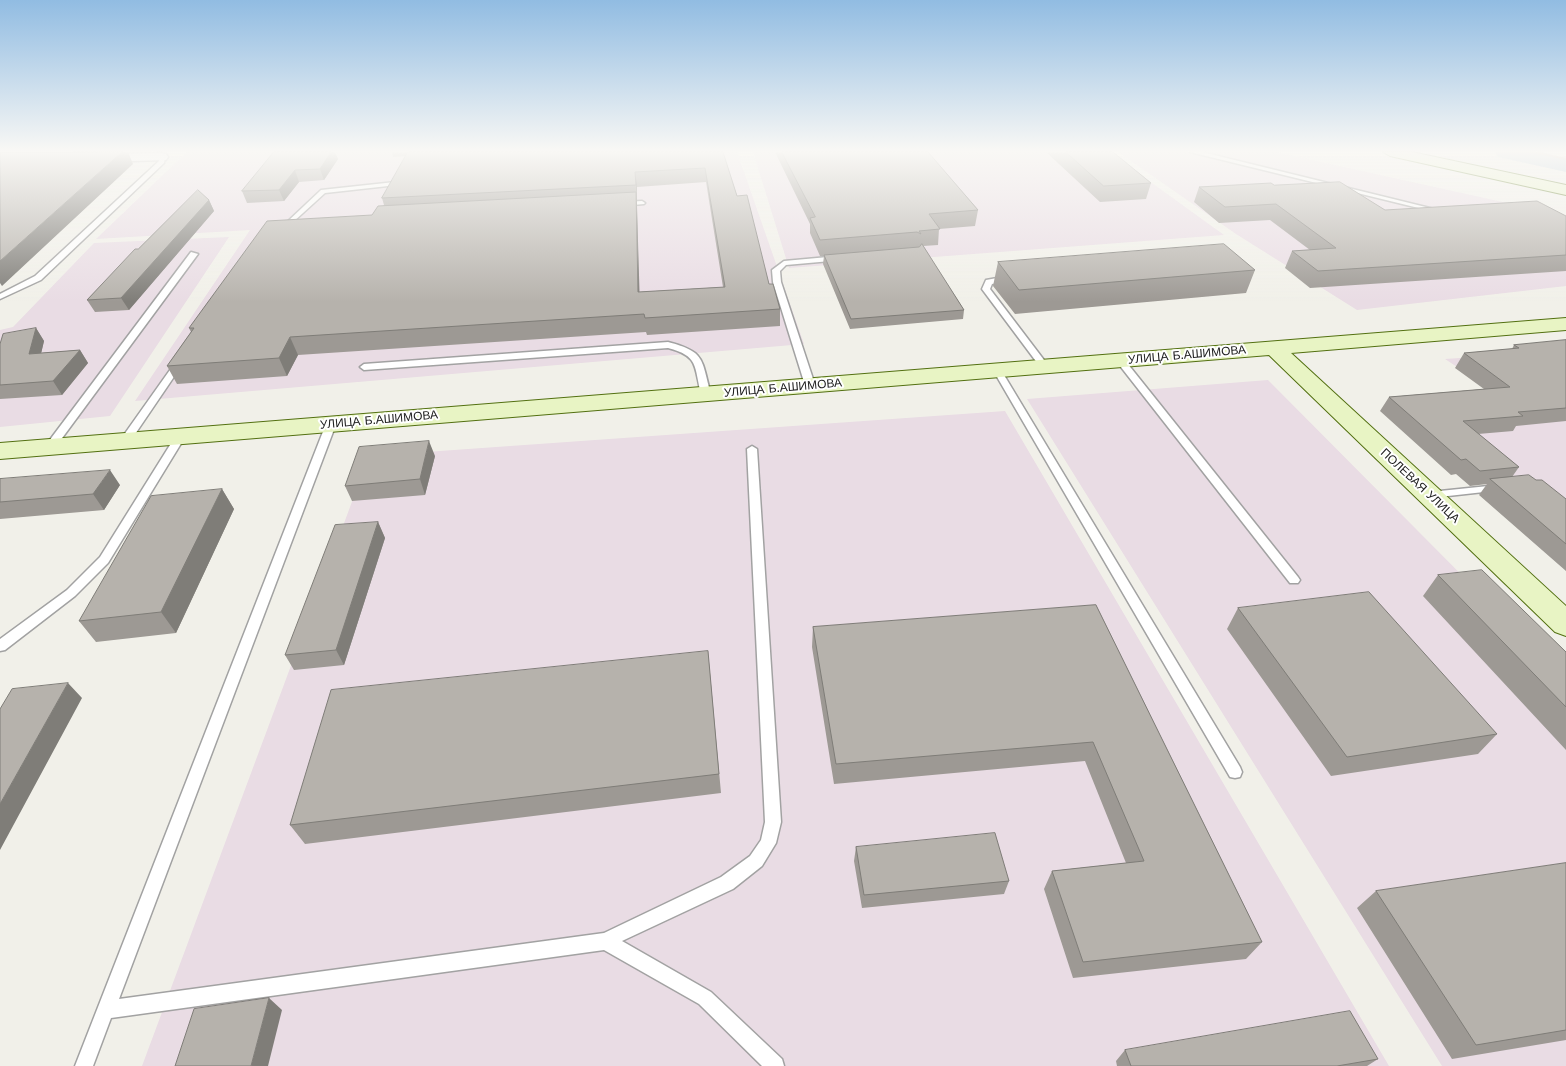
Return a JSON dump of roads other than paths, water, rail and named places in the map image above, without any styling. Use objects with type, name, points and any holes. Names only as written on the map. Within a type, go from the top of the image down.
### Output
[{"type":"street","name":"УЛИЦА Б.АШИМОВА","points":[[0,451],[1566,324]]},
{"type":"street","name":"ПОЛЕВАЯ УЛИЦА","points":[[1274,348],[1566,624]]},
{"type":"lane","points":[[0,297],[38,278],[120,202]]},
{"type":"lane","points":[[290,222],[312,202]]},
{"type":"lane","points":[[1400,202],[1447,213]]},
{"type":"lane","points":[[613,205],[642,203]]},
{"type":"lane","points":[[282,225],[290,222],[300,222]]},
{"type":"lane","points":[[50,447],[194,254]]},
{"type":"lane","points":[[810,385],[777,282],[776,270],[784,263],[850,257]]},
{"type":"lane","points":[[1013,277],[990,282],[986,289],[1044,366]]},
{"type":"lane","points":[[364,367],[668,345],[687,350],[697,359],[706,394]]},
{"type":"lane","points":[[125,441],[186,353]]},
{"type":"lane","points":[[1120,360],[1294,580]]},
{"type":"lane","points":[[997,370],[1236,772]]},
{"type":"lane","points":[[84,1066],[331,424]]},
{"type":"lane","points":[[0,646],[71,592],[104,560],[180,436]]},
{"type":"lane","points":[[106,1010],[605,941],[727,883],[756,861],[768,843],[773,822],[752,449]]},
{"type":"lane","points":[[1430,496],[1508,488]]},
{"type":"lane","points":[[605,941],[705,998],[775,1066]]}]
